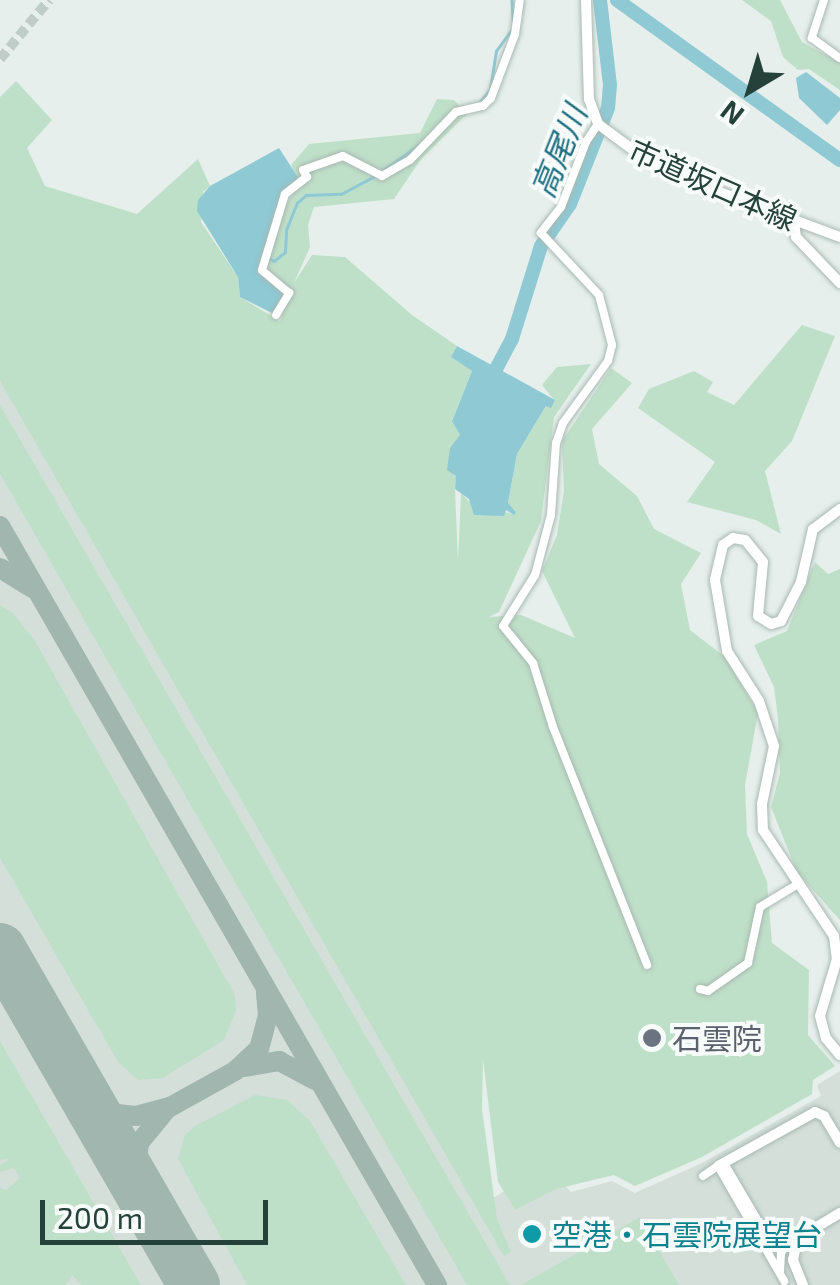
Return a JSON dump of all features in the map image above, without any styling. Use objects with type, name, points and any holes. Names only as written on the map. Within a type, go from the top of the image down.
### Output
[{"type":"street","points":[[276,315],[289,293],[262,270],[285,194],[306,177],[303,170],[343,156],[382,176],[410,160],[456,112],[482,106],[491,98],[515,34],[520,0]]},
{"type":"street","name":"市道坂口本線","points":[[586,0],[590,32],[589,99],[598,124],[617,142],[714,190],[840,238]]},
{"type":"street","points":[[824,0],[812,38],[840,58]]},
{"type":"street","points":[[598,124],[586,142],[560,206],[541,233],[599,295],[612,346],[608,362],[563,423],[556,443],[556,476],[544,543],[534,575],[503,626],[533,663],[553,726],[647,965]]},
{"type":"street","points":[[794,221],[796,237],[840,283]]},
{"type":"street","points":[[840,509],[813,529],[797,593],[786,616],[776,624],[766,624],[758,616],[763,562],[751,544],[739,538],[728,541],[716,566],[724,640],[764,712],[774,746],[762,804],[763,830],[834,936],[836,959],[820,1016],[826,1038],[840,1055]]},
{"type":"street","points":[[700,989],[708,991],[748,963],[760,907],[798,884]]},
{"type":"street","points":[[703,1176],[815,1112],[824,1116],[840,1143]]},
{"type":"street","points":[[721,1165],[768,1238],[781,1242],[834,1218]]},
{"type":"street","points":[[721,1165],[785,1283]]},
{"type":"street","points":[[803,1285],[794,1268],[794,1253],[805,1234],[834,1218]]},
{"type":"street","points":[[785,1283],[780,1259],[793,1236]]},
{"type":"shaded area","points":[[0,338],[493,1198],[546,1166],[571,1192],[612,1181],[635,1193],[704,1162],[821,1096],[817,1085],[840,1071],[840,1285],[0,1285]]},
{"type":"green space","points":[[742,0],[780,0],[802,42],[840,63],[840,90],[809,69],[798,70],[783,57],[771,21]]},
{"type":"green space","points":[[16,81],[52,120],[27,148],[45,186],[137,214],[198,159],[210,186],[203,192],[201,222],[238,277],[240,297],[280,321],[289,293],[263,265],[274,225],[300,182],[291,165],[309,144],[420,133],[437,99],[454,100],[467,114],[421,159],[394,199],[314,207],[308,225],[310,247],[294,283],[312,255],[345,257],[412,315],[457,346],[451,357],[472,371],[452,420],[460,435],[455,489],[458,562],[461,493],[472,504],[513,514],[516,511],[508,504],[517,454],[547,405],[555,401],[542,385],[557,367],[591,364],[554,417],[541,521],[499,612],[489,617],[521,615],[575,638],[542,571],[557,535],[564,491],[562,441],[611,368],[632,383],[592,429],[599,464],[637,496],[654,529],[701,553],[681,584],[690,630],[725,657],[758,713],[745,785],[747,834],[767,882],[772,943],[809,970],[808,1035],[835,1066],[813,1080],[812,1094],[702,1157],[635,1186],[614,1175],[556,1189],[515,1210],[498,1182],[483,1059],[482,1109],[497,1219],[511,1252],[504,1256],[0,381],[0,97]]},
{"type":"green space","points":[[802,325],[835,336],[792,441],[765,471],[781,534],[756,520],[687,502],[715,462],[638,408],[649,389],[694,371],[713,382],[707,392],[734,405]]},
{"type":"green space","points":[[0,405],[510,1285],[467,1285],[0,474]]},
{"type":"green space","points":[[815,562],[828,574],[840,569],[840,920],[797,872],[771,807],[780,773],[778,719],[774,687],[754,645],[787,631]]},
{"type":"green space","points":[[0,605],[13,613],[35,641],[235,995],[236,1011],[224,1040],[163,1078],[138,1080],[118,1062],[0,858]]},
{"type":"green space","points":[[0,1041],[141,1285],[82,1285],[72,1275],[66,1285],[0,1285],[0,1188],[6,1190],[20,1178],[14,1168],[0,1172],[0,1165],[9,1159],[0,1160]]},
{"type":"green space","points":[[255,1095],[287,1100],[310,1121],[406,1285],[247,1285],[178,1159],[185,1135],[195,1126]]},
{"type":"green space","points":[[640,1217],[679,1285],[521,1285]]},
{"type":"water","points":[[806,72],[840,98],[840,110],[827,125],[799,98],[796,78]]},
{"type":"water","points":[[279,148],[301,182],[285,194],[262,270],[289,293],[276,315],[240,297],[238,277],[197,211],[198,200],[210,186]]},
{"type":"water","points":[[457,346],[555,400],[551,408],[546,406],[517,454],[508,503],[516,512],[514,515],[506,510],[504,516],[474,515],[469,499],[455,489],[456,476],[447,470],[450,448],[460,435],[452,421],[472,371],[451,357]]},
{"type":"waterway","points":[[512,0],[513,21]]},
{"type":"waterway","name":"高尾川","points":[[496,369],[512,339],[541,246],[570,204],[608,108],[610,85],[600,0]]},
{"type":"waterway","points":[[617,0],[840,160]]},
{"type":"waterway","points":[[478,104],[490,89],[496,51],[512,29]]},
{"type":"waterway","points":[[382,171],[420,144]]},
{"type":"waterway","points":[[267,257],[274,261],[285,252],[286,230],[297,203],[306,195],[341,194],[375,176]]},
{"type":"taxiway","points":[[0,526],[437,1285]]},
{"type":"taxiway","points":[[0,568],[32,588]]},
{"type":"taxiway","points":[[76,1080],[100,1105],[117,1114],[136,1116],[170,1107],[235,1071],[259,1049],[268,1016],[266,993]]},
{"type":"taxiway","points":[[245,1067],[279,1061],[314,1080]]},
{"type":"taxiway","points":[[146,1201],[136,1171],[139,1143],[166,1110]]},
{"type":"runway","points":[[0,949],[194,1285]]},
{"type":"tunnel","points":[[0,59],[49,0]]},
{"type":"place","name":"石雲院","points":[[652,1038]]},
{"type":"place","name":"空港・石雲院展望台","points":[[532,1234]]}]
